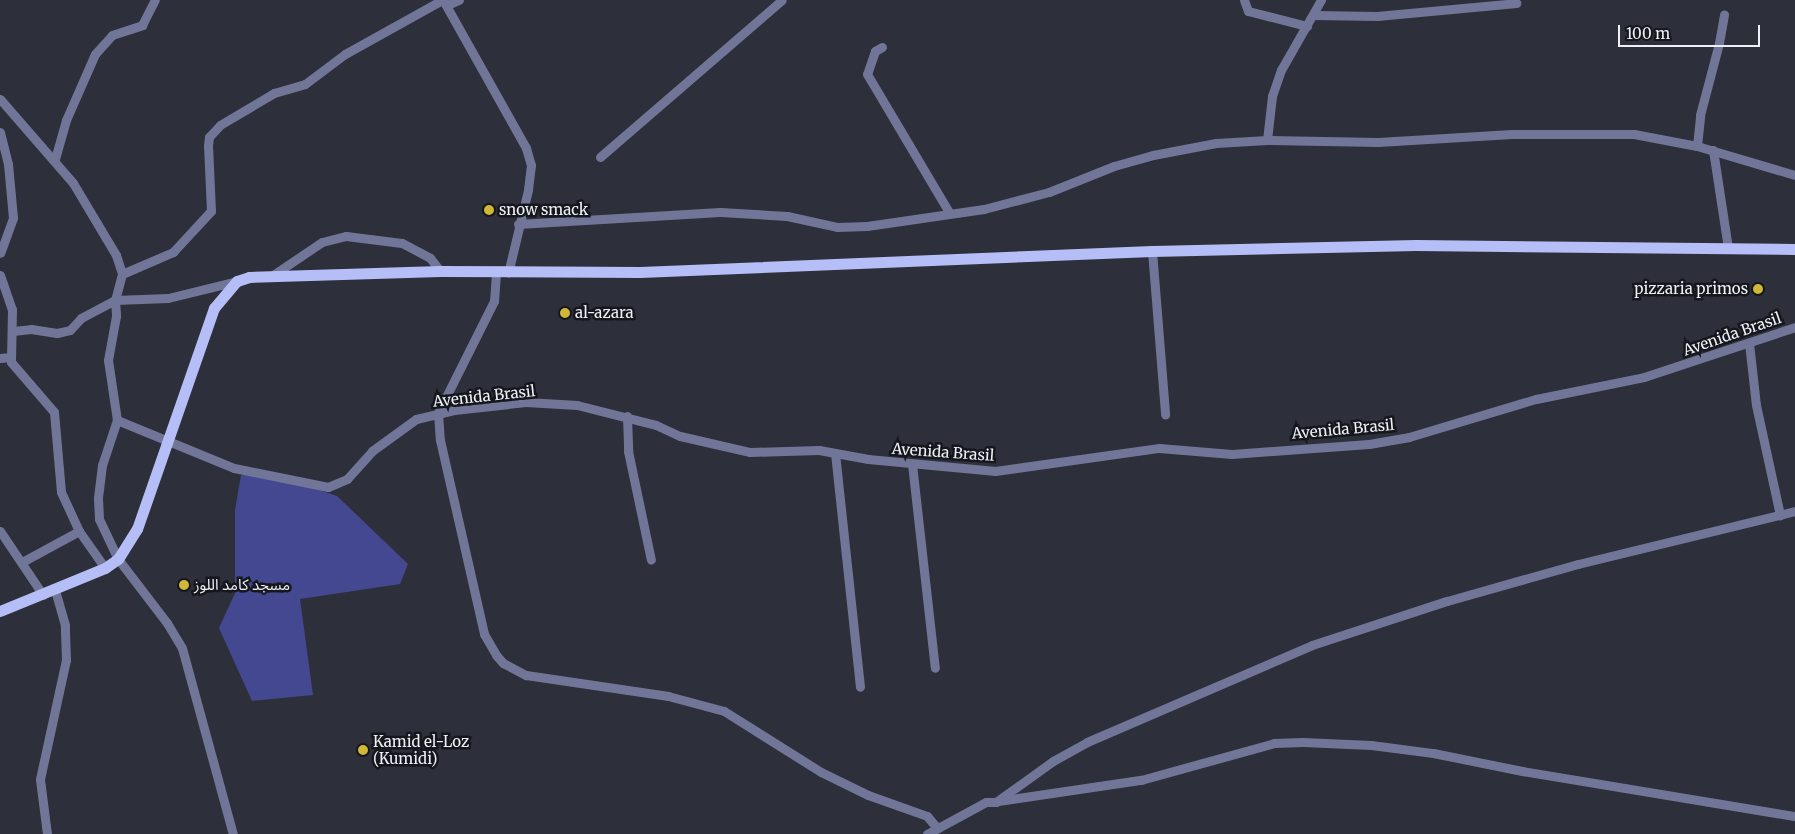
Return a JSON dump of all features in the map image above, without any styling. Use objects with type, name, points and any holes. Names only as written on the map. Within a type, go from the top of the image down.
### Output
[{"type":"main road","points":[[0,611],[105,568],[118,559],[136,529],[214,308],[238,281],[273,275],[804,267],[1152,251],[1416,245],[1795,249]]},
{"type":"street","points":[[54,160],[66,120],[95,54],[112,35],[142,25],[155,0]]},
{"type":"street","points":[[122,274],[173,252],[211,211],[208,146],[209,137],[220,125],[274,93],[306,84],[345,54],[444,2],[459,0]]},
{"type":"street","points":[[600,157],[782,0]]},
{"type":"street","points":[[1244,0],[1248,11],[1307,26]]},
{"type":"street","points":[[1267,140],[1272,96],[1281,70],[1321,0]]},
{"type":"street","points":[[444,2],[526,148],[530,165],[528,190],[494,301],[438,413],[440,440],[484,634],[503,663],[526,675],[668,696],[724,711],[820,772],[868,795],[927,816],[933,832],[986,802],[1141,780],[1274,743],[1304,742],[1372,745],[1432,753],[1795,816]]},
{"type":"street","points":[[1313,16],[1377,16],[1516,3]]},
{"type":"street","points":[[1697,146],[1700,115],[1719,43],[1724,14]]},
{"type":"street","points":[[882,47],[875,51],[868,74],[949,212]]},
{"type":"street","points":[[0,99],[73,183],[116,255],[122,274],[115,300],[116,316],[108,360],[117,420],[102,465],[98,499],[99,519],[118,559],[168,623],[182,648],[233,834]]},
{"type":"street","points":[[0,132],[8,164],[13,218],[0,253]]},
{"type":"street","points":[[518,224],[720,212],[787,216],[837,227],[867,226],[949,212],[984,209],[1050,192],[1114,166],[1153,155],[1216,144],[1267,140],[1395,142],[1596,132],[1634,134],[1713,150],[1795,175]]},
{"type":"street","points":[[1713,150],[1728,248]]},
{"type":"street","points":[[273,275],[322,242],[346,236],[402,243],[430,258],[440,271]]},
{"type":"street","points":[[1152,251],[1165,414]]},
{"type":"street","points":[[0,274],[10,296],[13,331],[11,358],[23,378],[46,400],[54,412],[59,484],[79,531],[105,568]]},
{"type":"street","points":[[13,331],[31,329],[57,333],[70,330],[81,318],[115,300],[168,298],[238,281]]},
{"type":"street","name":"Avenida Brasil","points":[[117,420],[167,442],[244,471],[336,487],[348,479],[358,465],[395,431],[416,419],[438,413],[526,402],[577,405],[627,416],[680,436],[750,452],[835,453],[912,464],[995,471],[1159,448],[1232,454],[1369,444],[1419,434],[1536,399],[1636,379],[1795,327]]},
{"type":"street","points":[[1749,343],[1756,405],[1780,515]]},
{"type":"street","points":[[0,358],[11,358]]},
{"type":"street","points":[[627,416],[628,451],[651,560]]},
{"type":"street","points":[[835,453],[860,687]]},
{"type":"street","points":[[912,464],[935,668]]},
{"type":"street","points":[[996,802],[1054,761],[1088,742],[1312,645],[1446,601],[1578,564],[1795,511]]},
{"type":"street","points":[[0,531],[43,595]]},
{"type":"street","points":[[22,562],[79,531]]},
{"type":"street","points":[[47,834],[40,779],[66,660],[65,625],[55,589]]},
{"type":"shaded area","points":[[241,475],[279,476],[337,496],[408,564],[400,584],[300,599],[313,695],[252,701],[219,628],[235,593],[235,510]]},
{"type":"place","name":"snow smack","points":[[489,210]]},
{"type":"place","name":"pizzaria primos","points":[[1758,289]]},
{"type":"place","name":"al-azara","points":[[565,313]]},
{"type":"place","name":"مسجد كامد اللوز","points":[[184,585]]},
{"type":"place","name":"Kamid el-Loz (Kumidi)","points":[[363,750]]}]
